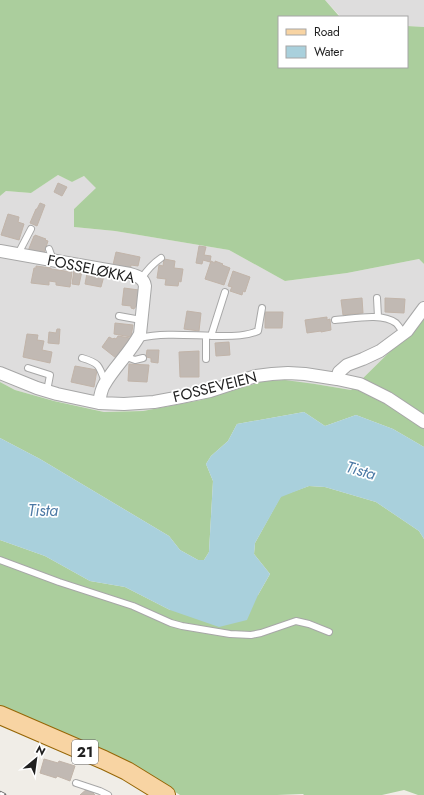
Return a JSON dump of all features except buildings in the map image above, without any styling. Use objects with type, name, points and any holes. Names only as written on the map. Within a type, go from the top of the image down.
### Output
[{"type":"main road","name":"21","points":[[0,715],[127,771],[166,795]]},
{"type":"street","name":"FOSSELØKKA","points":[[0,251],[130,274],[141,278],[144,282],[145,286],[140,334],[105,383],[99,403]]},
{"type":"street","points":[[337,379],[339,372],[347,365],[380,350],[407,331],[424,308]]},
{"type":"street","name":"FOSSEVEIEN","points":[[0,373],[47,391],[99,403],[124,404],[181,398],[210,391],[256,376],[288,373],[337,379],[360,384],[388,398],[424,422]]},
{"type":"lane","points":[[18,254],[30,229]]},
{"type":"lane","points":[[141,278],[148,268],[161,258]]},
{"type":"lane","points":[[206,359],[209,336],[225,292]]},
{"type":"lane","points":[[377,298],[378,317]]},
{"type":"lane","points":[[138,338],[167,335],[236,336],[254,333],[258,331],[262,308]]},
{"type":"lane","points":[[119,316],[141,320]]},
{"type":"lane","points":[[335,320],[378,317],[389,319],[396,323],[404,333]]},
{"type":"lane","points":[[124,356],[135,360],[143,358]]},
{"type":"lane","points":[[82,358],[99,366],[105,383]]},
{"type":"lane","points":[[28,368],[50,375],[47,391]]},
{"type":"lane","points":[[0,560],[59,582],[133,606],[171,623],[182,626],[251,635],[296,621],[309,624],[329,632]]},
{"type":"lane","points":[[76,783],[108,795]]},
{"type":"shaded area","points":[[325,0],[424,0],[424,27],[408,26],[408,16],[340,16]]},
{"type":"shaded area","points":[[58,175],[72,182],[84,176],[97,188],[74,209],[74,227],[115,231],[229,250],[285,281],[347,273],[419,259],[424,264],[424,318],[351,390],[315,384],[201,400],[143,411],[104,412],[54,401],[15,390],[0,382],[0,196],[6,191],[31,193]]},
{"type":"green space","points":[[0,0],[325,0],[339,16],[278,16],[278,68],[408,68],[408,26],[424,27],[424,264],[419,259],[347,273],[285,281],[229,250],[115,231],[74,227],[74,209],[96,188],[84,176],[72,182],[58,175],[31,193],[6,191],[0,196]]},
{"type":"green space","points":[[424,318],[424,447],[393,429],[356,415],[325,426],[304,412],[237,424],[228,441],[211,456],[206,464],[213,481],[209,552],[204,560],[198,560],[180,550],[169,536],[40,459],[0,438],[0,382],[15,390],[54,401],[104,412],[143,411],[201,400],[264,381],[285,380],[351,390]]},
{"type":"green space","points":[[309,486],[325,487],[376,502],[419,531],[424,539],[424,795],[418,795],[404,790],[382,795],[180,795],[150,776],[0,709],[0,540],[45,556],[90,581],[125,587],[170,610],[258,595],[270,574],[254,554],[255,543],[281,496]]},
{"type":"water","name":"Tista","points":[[304,412],[325,426],[356,415],[393,429],[424,447],[424,539],[419,531],[376,502],[325,487],[309,486],[281,497],[255,543],[254,554],[270,574],[258,595],[247,620],[219,627],[170,610],[125,587],[90,581],[45,556],[0,540],[0,438],[40,459],[169,536],[180,550],[198,560],[204,560],[209,552],[213,481],[206,464],[211,456],[228,441],[237,424]]},
{"type":"railway","points":[[0,793],[4,795]]}]
